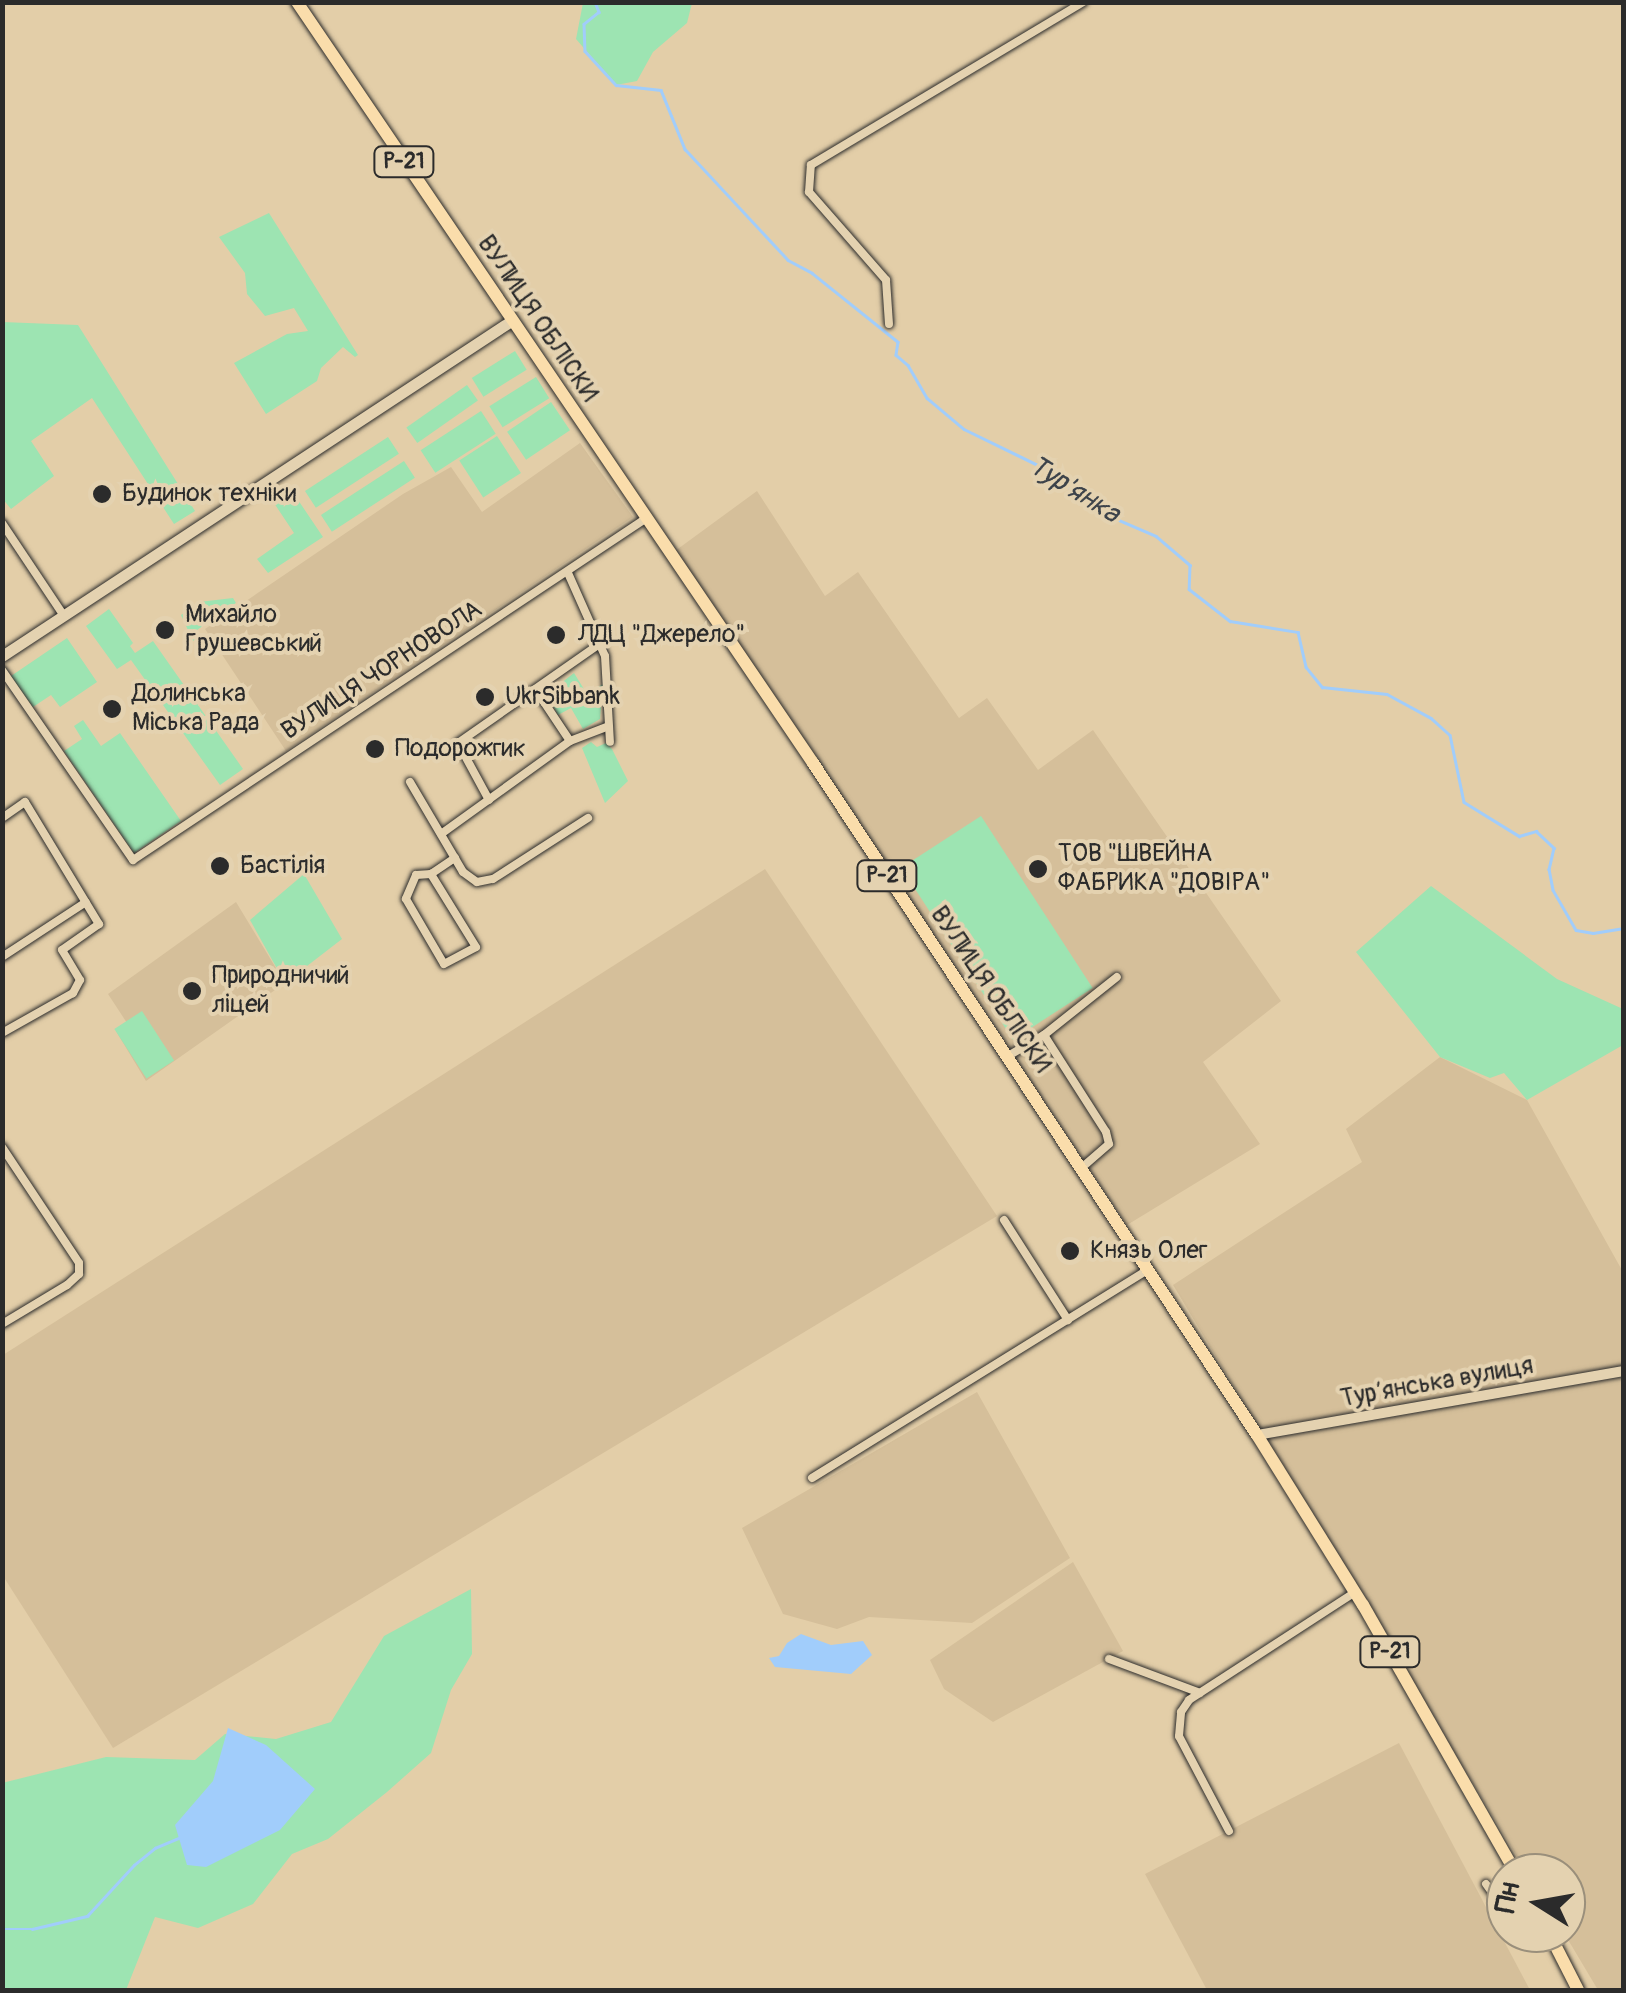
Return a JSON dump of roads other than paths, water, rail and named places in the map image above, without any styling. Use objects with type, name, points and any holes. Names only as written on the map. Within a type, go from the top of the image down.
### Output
[{"type":"main road","name":"ВУЛИЦЯ ОБЛІСКИ","points":[[297,2],[1008,1056],[1257,1435],[1355,1592],[1505,1853]]},
{"type":"main road","points":[[2,656],[511,321]]},
{"type":"main road","points":[[1559,1953],[1578,1990]]},
{"type":"street","points":[[889,324],[886,280],[809,192],[811,165],[1083,2]]},
{"type":"street","name":"ВУЛИЦЯ ЧОРНОВОЛА","points":[[2,670],[132,860],[568,574],[645,519]]},
{"type":"street","points":[[2,523],[64,616]]},
{"type":"street","points":[[568,574],[601,643],[608,668],[606,727],[610,742]]},
{"type":"street","points":[[489,800],[458,744],[601,643]]},
{"type":"street","points":[[536,690],[570,741]]},
{"type":"street","points":[[441,834],[570,741],[606,727]]},
{"type":"street","points":[[410,782],[472,880],[488,882],[588,818]]},
{"type":"street","points":[[2,818],[25,802],[99,924],[62,950],[80,980],[74,993],[2,1033]]},
{"type":"street","points":[[431,874],[476,947],[444,964],[406,899],[416,875],[431,874],[455,858]]},
{"type":"street","points":[[2,957],[86,902]]},
{"type":"street","points":[[1008,1056],[1044,1035],[1117,977]]},
{"type":"street","points":[[1044,1035],[1106,1132],[1109,1144],[1080,1168]]},
{"type":"street","points":[[2,1146],[79,1263],[79,1274],[66,1285],[2,1324]]},
{"type":"street","points":[[1004,1220],[1068,1320]]},
{"type":"street","points":[[812,1478],[1148,1270]]},
{"type":"street","name":"Турʼянська вулиця","points":[[1257,1435],[1624,1370]]},
{"type":"street","points":[[1228,1831],[1179,1736],[1181,1712],[1200,1693],[1355,1592]]},
{"type":"street","points":[[1109,1660],[1200,1693]]},
{"type":"water","points":[[801,1634],[831,1645],[863,1641],[872,1655],[851,1674],[775,1667],[769,1658],[779,1656],[787,1643]]},
{"type":"water","points":[[228,1728],[266,1745],[315,1789],[280,1830],[206,1867],[187,1865],[175,1825],[213,1781]]},
{"type":"waterway","name":"Тур'янка","points":[[595,2],[599,12],[584,24],[585,51],[616,85],[661,90],[685,149],[788,260],[812,273],[898,342],[896,355],[908,365],[927,398],[964,429],[1046,469],[1100,512],[1156,536],[1190,565],[1189,589],[1230,621],[1298,632],[1306,667],[1322,687],[1387,694],[1431,718],[1450,735],[1464,802],[1519,836],[1536,831],[1554,848],[1549,869],[1553,890],[1576,930],[1593,933],[1624,928]]},
{"type":"waterway","points":[[2,1929],[32,1929],[87,1916],[134,1865],[155,1848],[179,1838]]},
{"type":"place","name":"Будинок техніки","points":[[102,494]]},
{"type":"place","name":"Михайло Грушевський","points":[[165,630]]},
{"type":"place","name":"ЛДЦ \"Джерело\"","points":[[556,635]]},
{"type":"place","name":"UkrSibbank","points":[[485,697]]},
{"type":"place","name":"Долинська Міська Рада","points":[[112,709]]},
{"type":"place","name":"Подорожгик","points":[[375,749]]},
{"type":"place","name":"Бастілія","points":[[220,866]]},
{"type":"place","name":"ТОВ \"ШВЕЙНА ФАБРИКА \"ДОВІРА\"","points":[[1038,869]]},
{"type":"place","name":"Природничий ліцей","points":[[192,991]]},
{"type":"place","name":"Князь Олег","points":[[1070,1251]]}]
